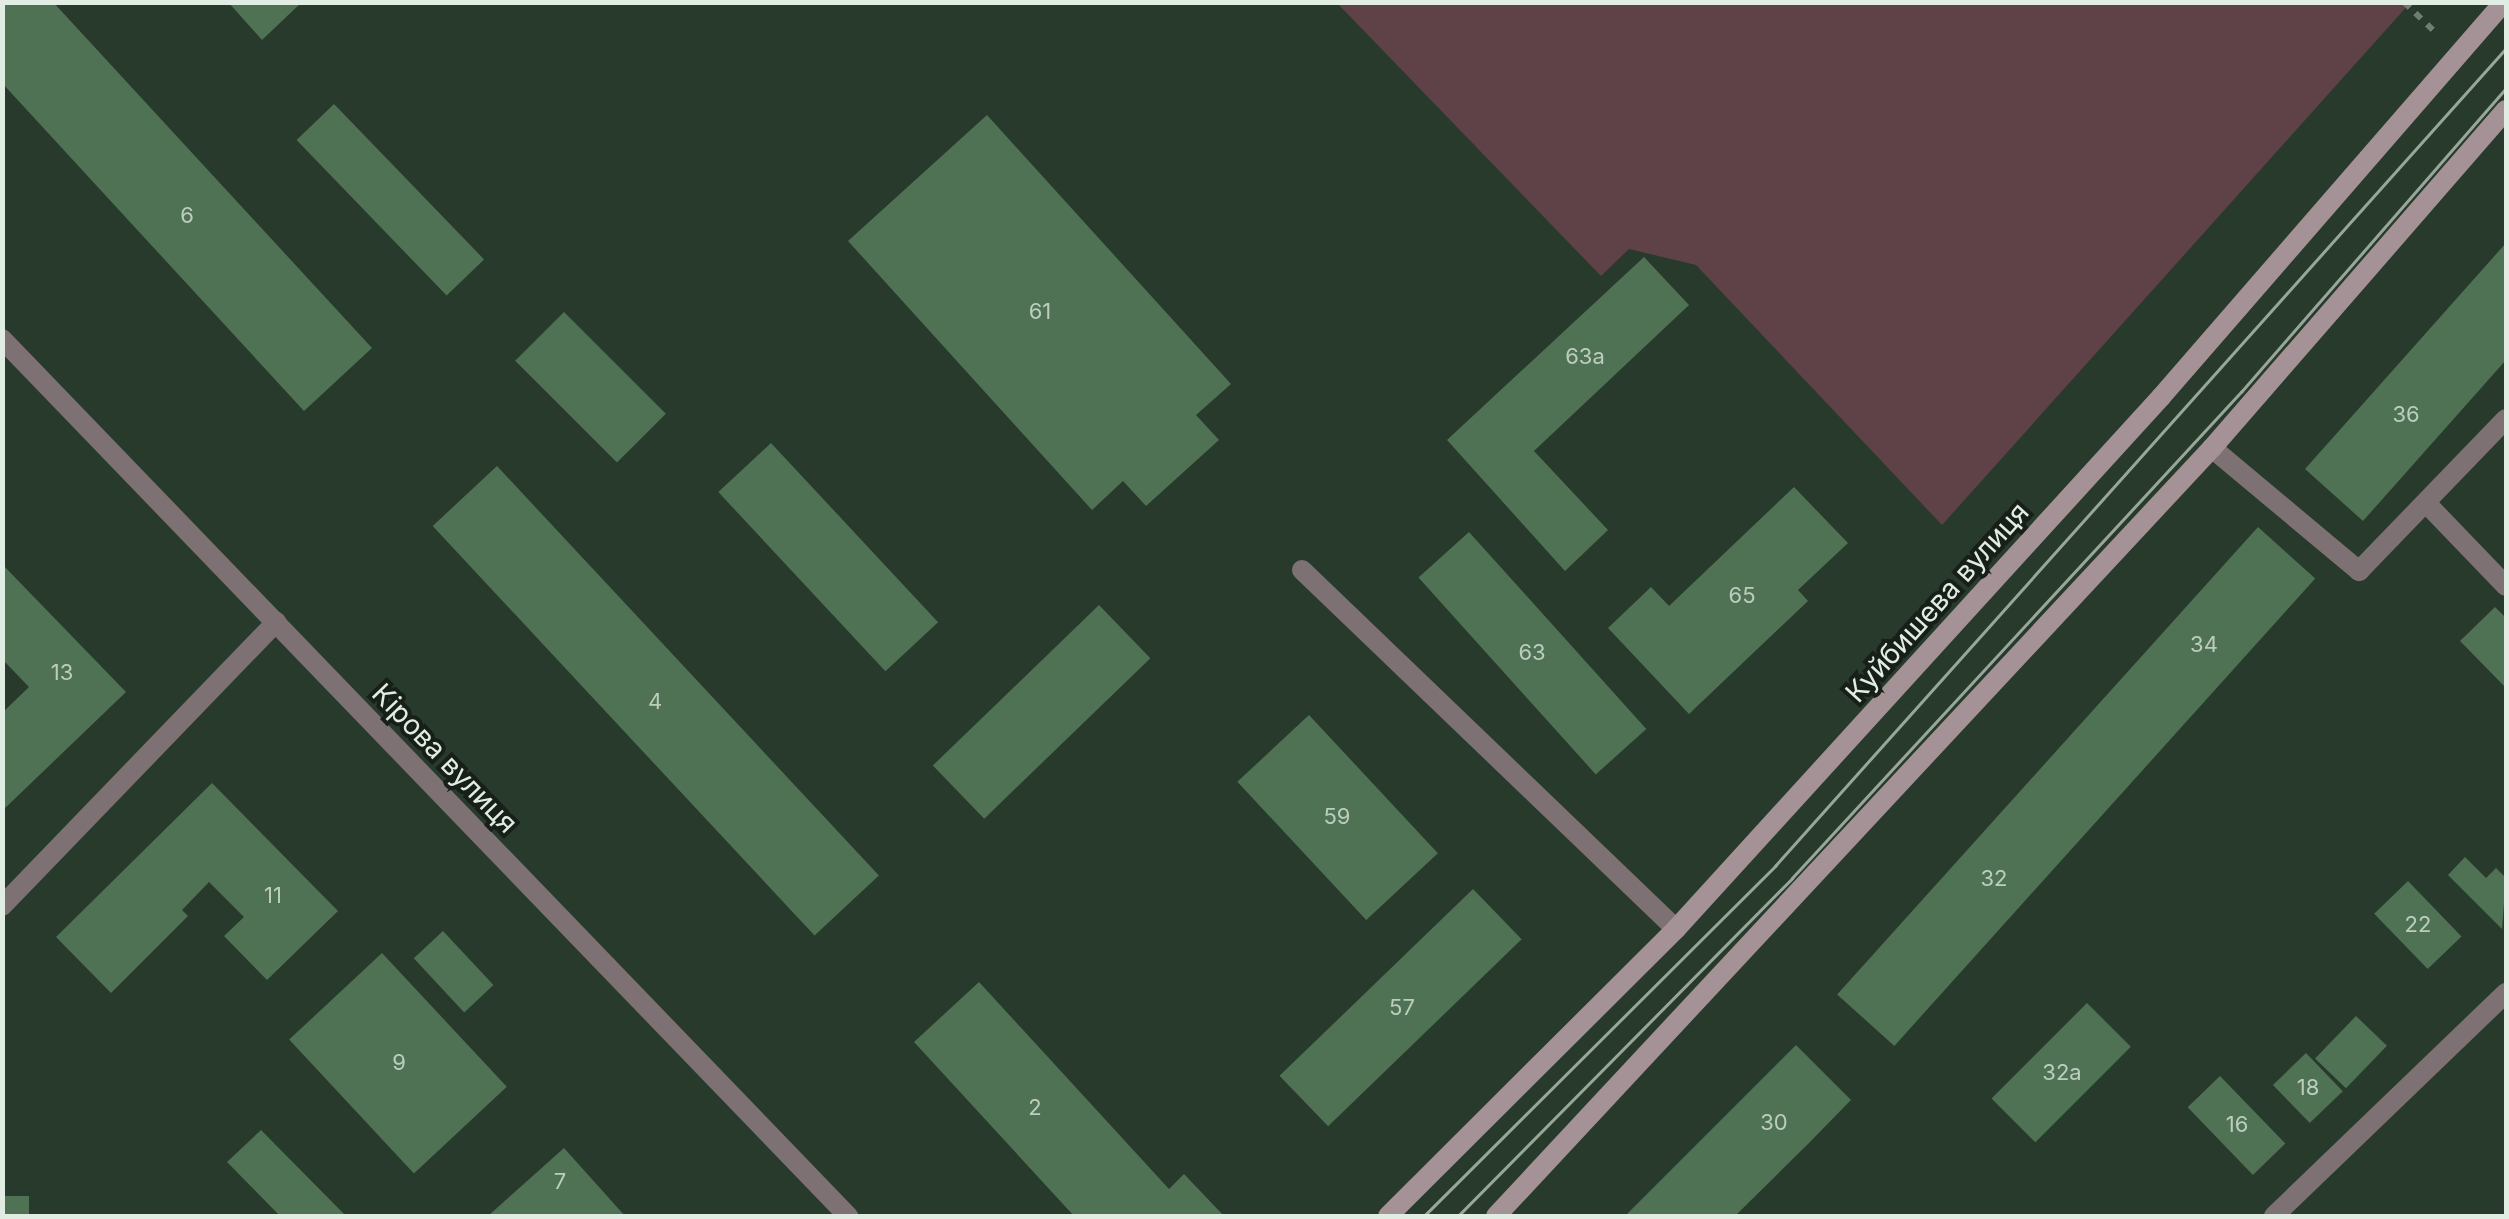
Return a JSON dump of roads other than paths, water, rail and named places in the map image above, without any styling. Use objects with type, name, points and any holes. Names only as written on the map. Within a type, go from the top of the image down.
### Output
[{"type":"main road","name":"Куйбишева вулиця","points":[[1388,1216],[1676,930],[2161,396],[2504,2]]},
{"type":"main road","points":[[1496,1216],[1698,1006],[2212,448],[2506,110]]},
{"type":"street","name":"Кірова вулиця","points":[[2,339],[848,1216]]},
{"type":"street","points":[[2212,448],[2359,571],[2429,506],[2506,419]]},
{"type":"street","points":[[2429,506],[2506,586]]},
{"type":"street","points":[[1302,570],[1676,930]]},
{"type":"street","points":[[2,906],[276,622]]},
{"type":"street","points":[[2274,1216],[2506,993]]},
{"type":"tram line","points":[[1424,1216],[1775,866],[2506,48]]},
{"type":"tram line","points":[[1458,1216],[1792,878],[2241,392],[2506,88]]}]
